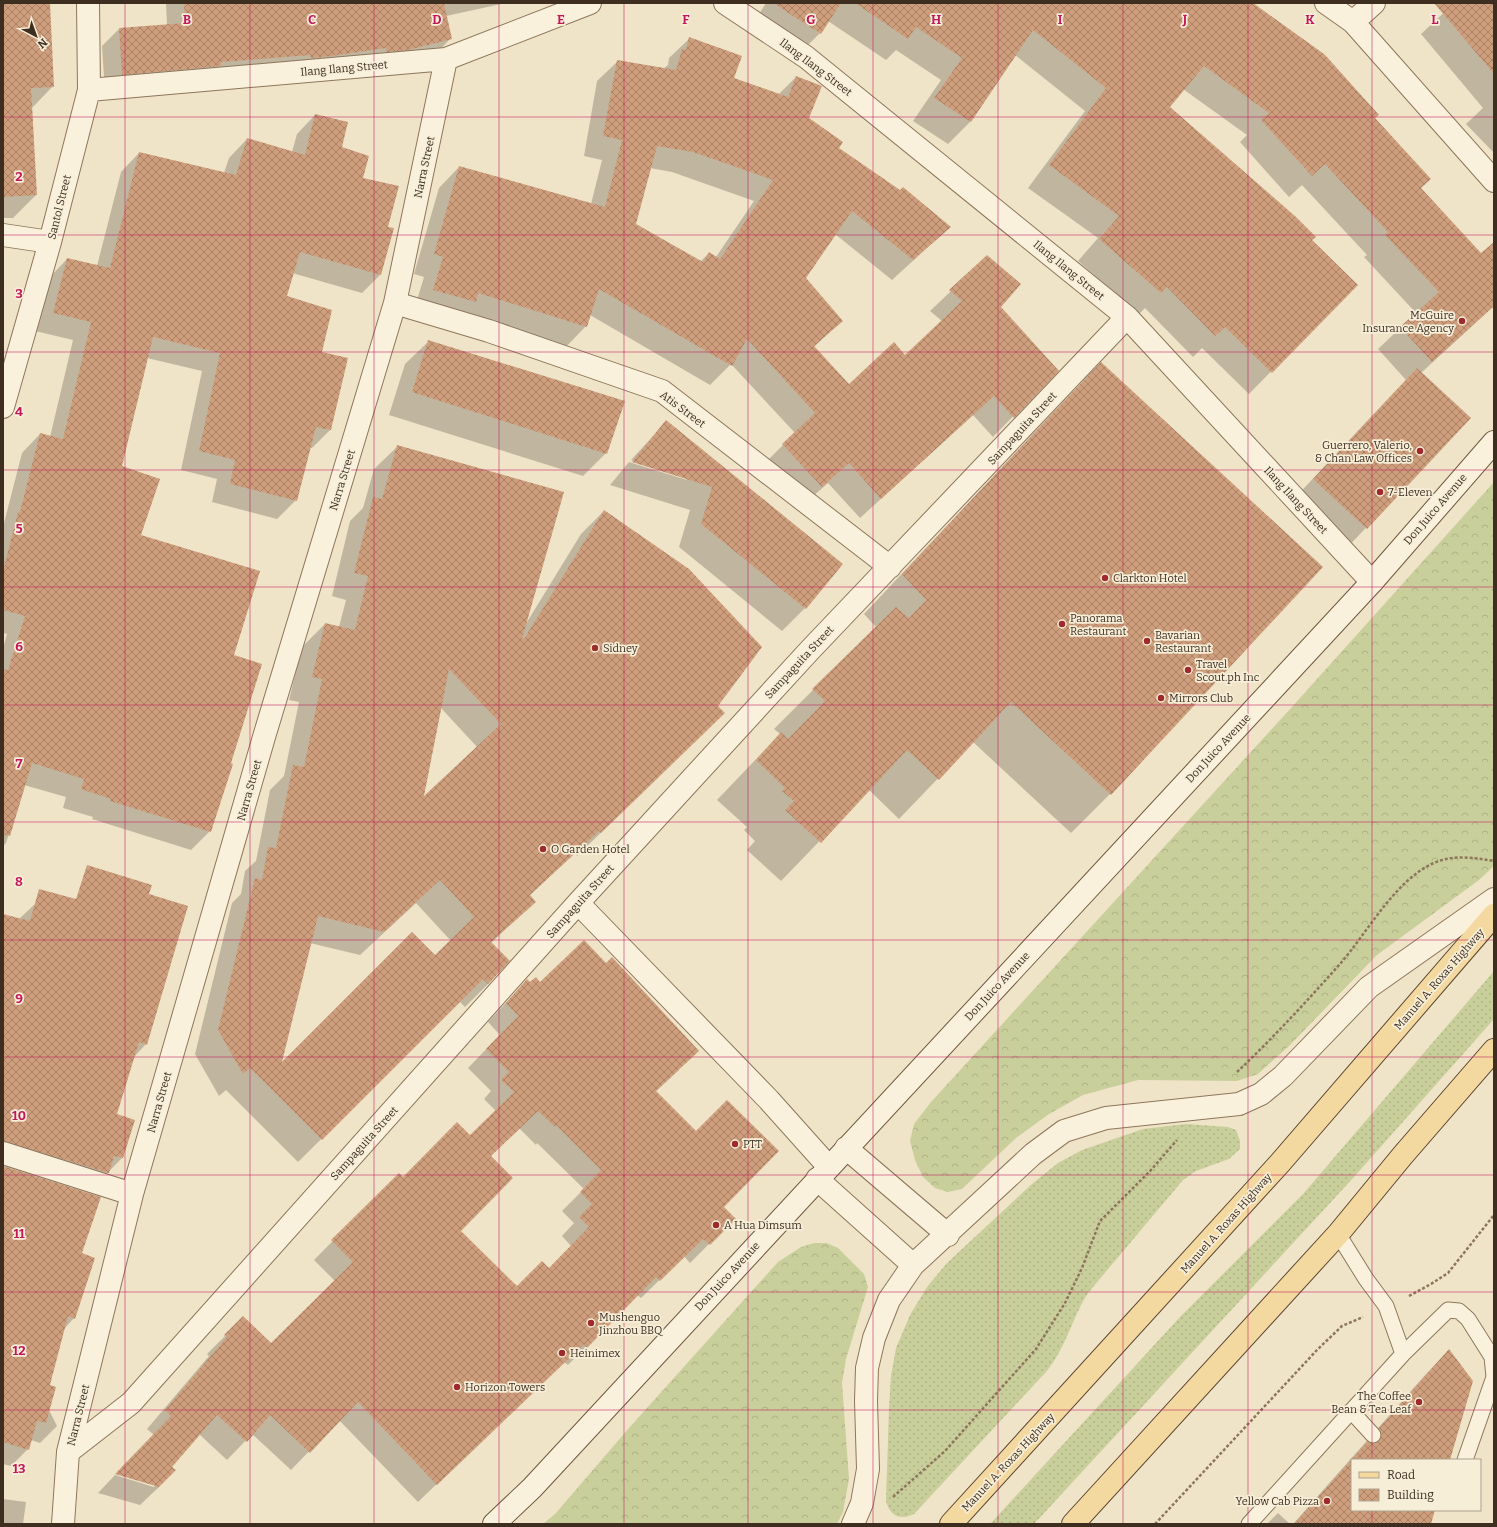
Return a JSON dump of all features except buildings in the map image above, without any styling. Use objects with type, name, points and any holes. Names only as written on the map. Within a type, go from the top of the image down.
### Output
[{"type":"main road","name":"Manuel A. Roxas Highway","points":[[951,1524],[1280,1163],[1494,915]]},
{"type":"main road","points":[[1073,1524],[1338,1234],[1403,1155],[1494,1050]]},
{"type":"street","name":"Santol Street","points":[[3,407],[50,242],[89,90],[88,3]]},
{"type":"street","name":"Ilang Ilang Street","points":[[89,90],[446,59],[590,3]]},
{"type":"street","name":"Ilang Ilang Street","points":[[725,3],[812,62],[1127,317],[1372,582]]},
{"type":"street","points":[[1326,3],[1353,22],[1494,180]]},
{"type":"street","points":[[1353,22],[1374,3]]},
{"type":"street","name":"Narra Street","points":[[63,1524],[68,1452],[132,1194],[264,737],[395,303],[446,59]]},
{"type":"street","points":[[3,235],[50,242]]},
{"type":"street","name":"Atis Street","points":[[395,303],[497,334],[662,391],[890,567]]},
{"type":"street","name":"Sampaguita Street","points":[[68,1452],[131,1403],[578,903],[810,650],[1127,317]]},
{"type":"street","name":"Don Juico Avenue","points":[[494,1524],[532,1488],[822,1173],[1372,582],[1494,442]]},
{"type":"street","points":[[853,1524],[862,1503],[868,1469],[866,1395],[867,1368],[874,1338],[889,1300],[913,1265],[948,1235],[1033,1154],[1064,1131],[1106,1118],[1238,1104],[1261,1094],[1283,1076],[1369,987],[1494,899]]},
{"type":"street","points":[[578,903],[768,1100],[822,1173],[913,1265]]},
{"type":"street","points":[[846,1148],[948,1235]]},
{"type":"street","points":[[3,1153],[132,1194]]},
{"type":"lane","points":[[1338,1234],[1366,1279],[1386,1306],[1403,1354]]},
{"type":"lane","points":[[1249,1524],[1403,1354],[1448,1310],[1459,1311],[1468,1319],[1492,1356],[1494,1377],[1465,1459]]},
{"type":"lane","points":[[1351,1412],[1373,1435]]},
{"type":"path","points":[[890,1499],[945,1451],[1036,1349],[1065,1303],[1082,1268],[1100,1221],[1151,1170],[1204,1108],[1340,963],[1385,906],[1418,872],[1435,863],[1453,858],[1471,857],[1494,861]]},
{"type":"path","points":[[1155,1524],[1342,1326],[1431,1284],[1448,1273],[1494,1215]]},
{"type":"green space","points":[[1494,482],[1494,866],[1479,880],[1377,955],[1290,1045],[1258,1074],[1237,1081],[1138,1080],[1083,1095],[1049,1114],[1016,1138],[962,1189],[948,1192],[935,1188],[923,1177],[915,1160],[910,1141],[914,1124],[931,1102],[1291,708]]},
{"type":"green space","points":[[1494,971],[1494,1019],[1354,1177],[1034,1524],[990,1524],[1180,1317],[1303,1194]]},
{"type":"green space","points":[[1186,1124],[1228,1127],[1236,1130],[1240,1141],[1240,1149],[1229,1159],[1196,1171],[1183,1180],[1088,1293],[1059,1353],[1046,1372],[914,1514],[900,1517],[893,1514],[886,1501],[891,1376],[896,1348],[910,1315],[927,1287],[947,1263],[1032,1184],[1058,1163],[1082,1150],[1143,1129]]},
{"type":"green space","points":[[814,1243],[827,1243],[838,1248],[864,1274],[868,1287],[846,1359],[842,1383],[849,1479],[843,1512],[837,1524],[543,1524],[555,1514],[629,1428],[778,1262],[801,1247]]},
{"type":"place","name":"McGuire Insurance Agency","points":[[1462,321]]},
{"type":"place","name":"Guerrero, Valerio, & Chan Law Offices","points":[[1420,451]]},
{"type":"place","name":"7-Eleven","points":[[1380,492]]},
{"type":"place","name":"Clarkton Hotel","points":[[1105,578]]},
{"type":"place","name":"Panorama Restaurant","points":[[1062,624]]},
{"type":"place","name":"Bavarian Restaurant","points":[[1147,641]]},
{"type":"place","name":"Sidney","points":[[595,648]]},
{"type":"place","name":"Travel Scout.ph Inc","points":[[1188,670]]},
{"type":"place","name":"Mirrors Club","points":[[1161,698]]},
{"type":"place","name":"O Garden Hotel","points":[[543,849]]},
{"type":"place","name":"PTT","points":[[735,1144]]},
{"type":"place","name":"A Hua Dimsum","points":[[716,1225]]},
{"type":"place","name":"Mushenguo Jinzhou BBQ","points":[[591,1323]]},
{"type":"place","name":"Heinimex","points":[[562,1353]]},
{"type":"place","name":"Horizon Towers","points":[[457,1387]]},
{"type":"place","name":"The Coffee Bean & Tea Leaf","points":[[1419,1402]]},
{"type":"place","name":"Yellow Cab Pizza","points":[[1327,1501]]}]
